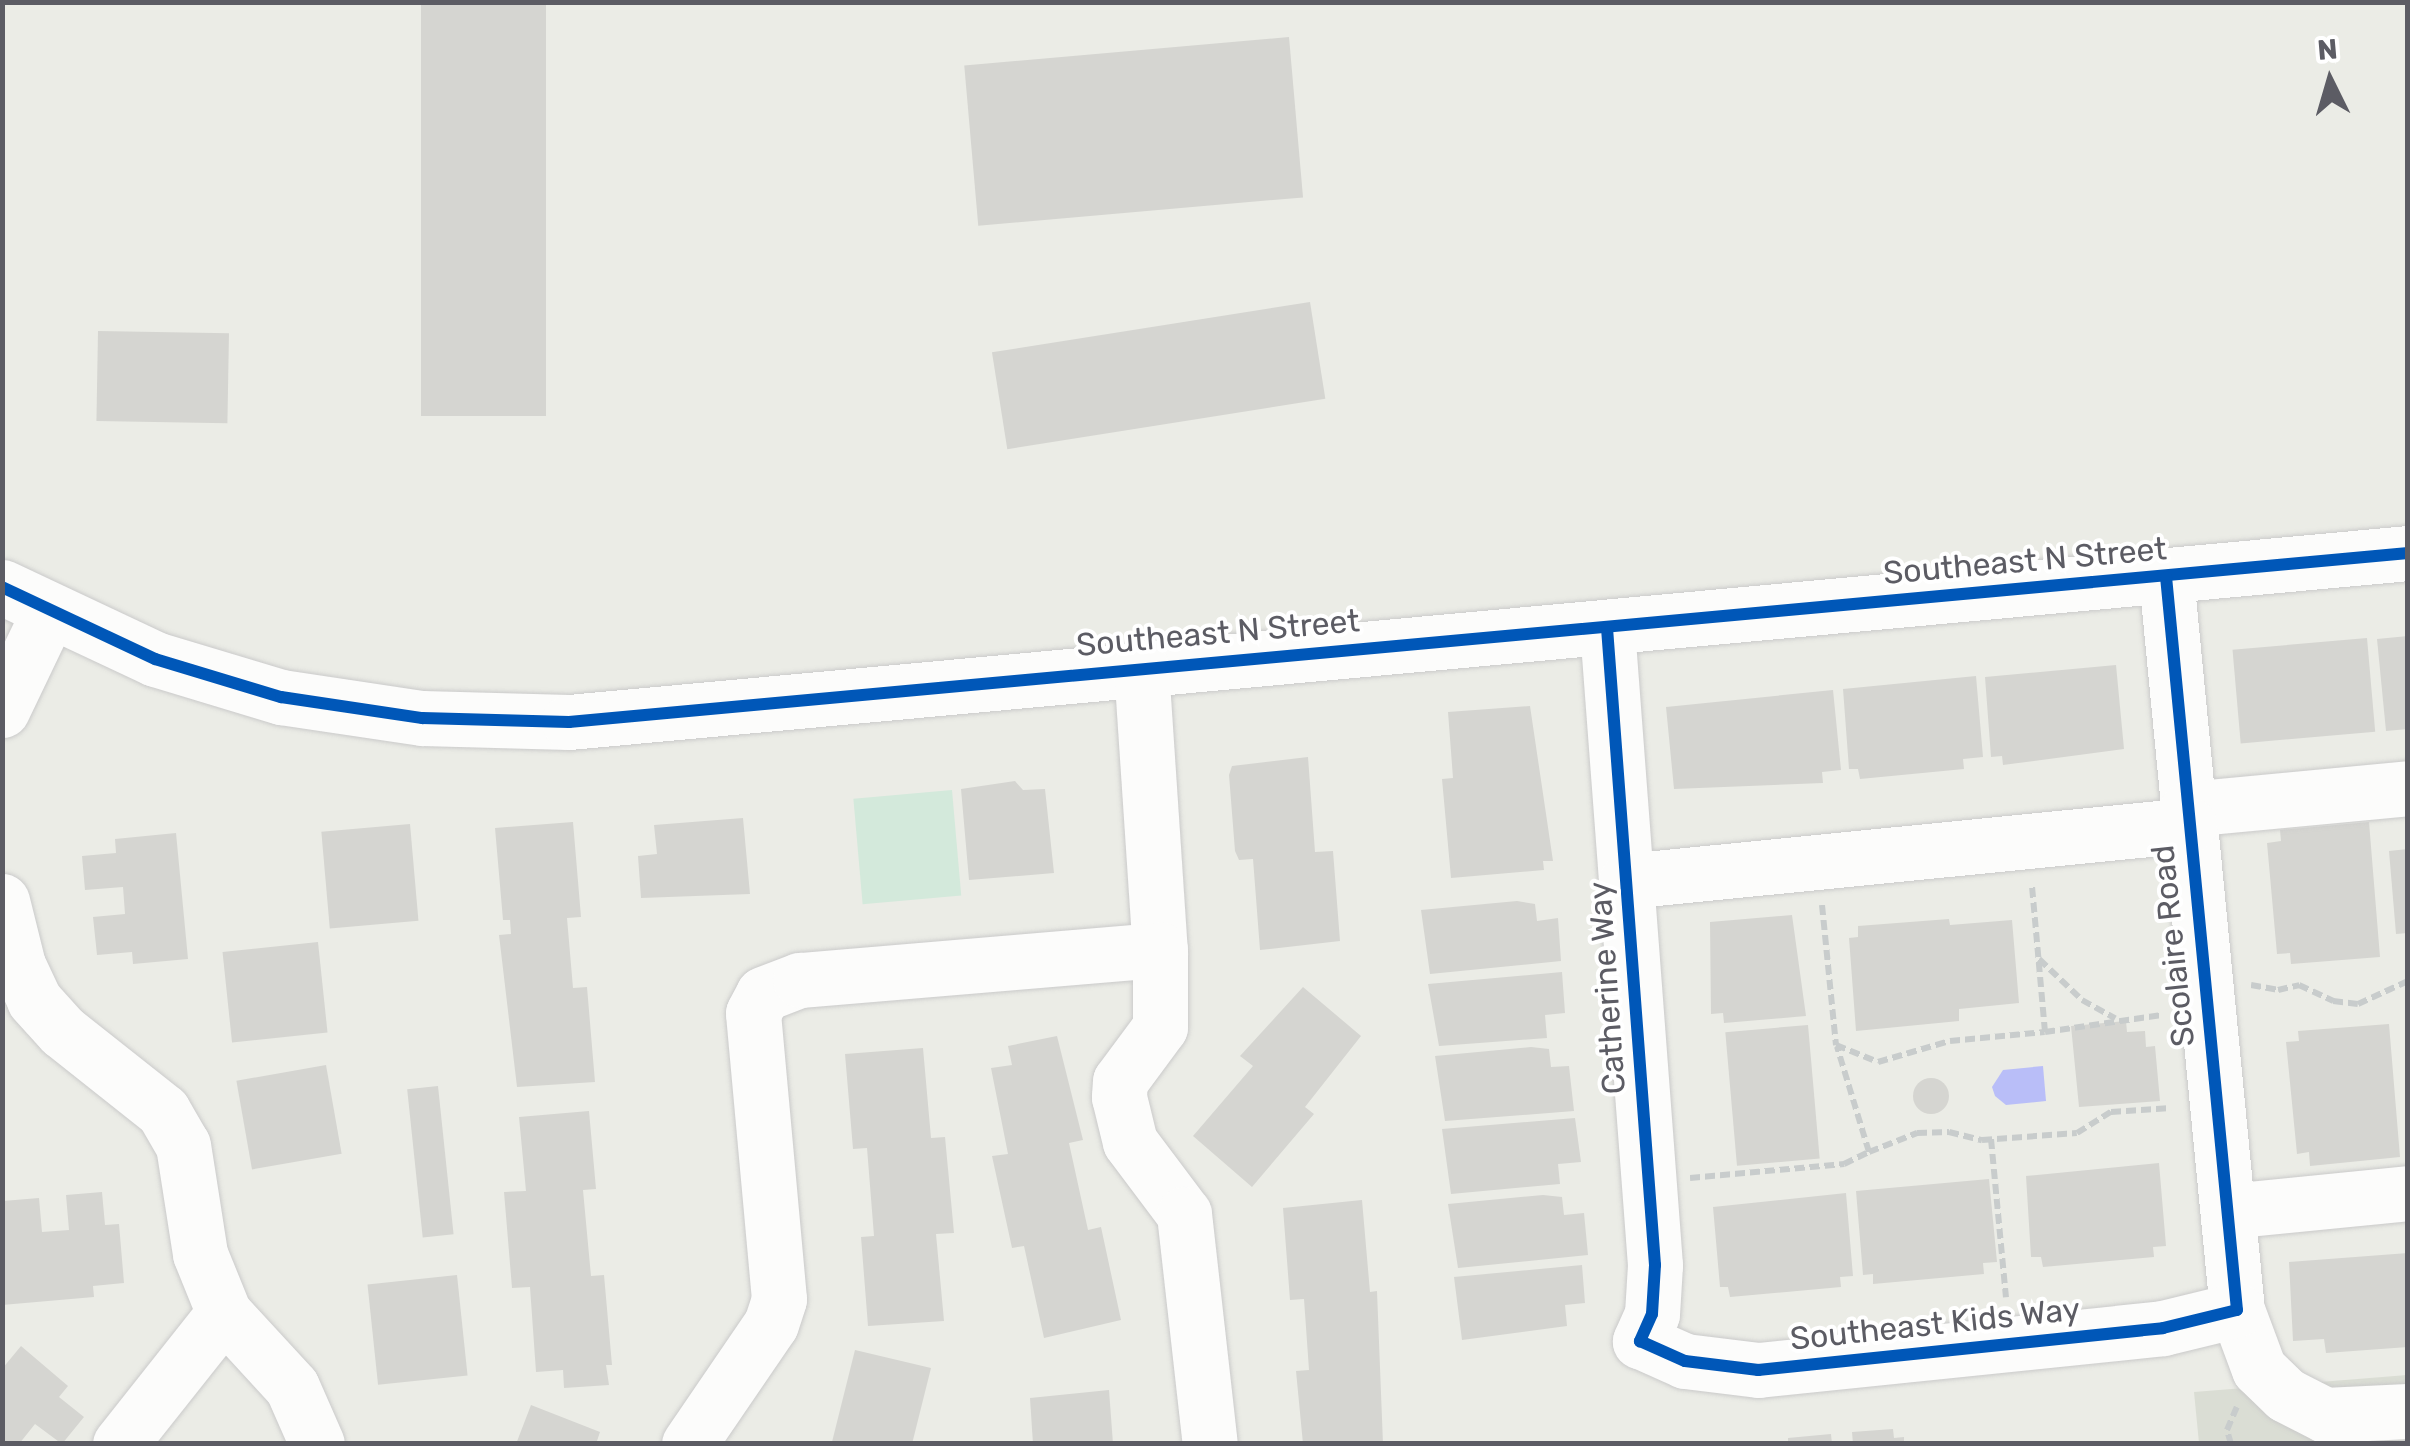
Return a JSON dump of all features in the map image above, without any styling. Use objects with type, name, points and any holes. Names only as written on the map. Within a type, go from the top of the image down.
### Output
[{"type":"street","name":"Southeast N Street","points":[[2,586],[49,612],[155,659],[281,697],[422,718],[569,722],[2408,552]]},
{"type":"street","name":"Scolaire Road","points":[[2166,577],[2237,1310],[2260,1368],[2286,1395],[2324,1415],[2408,1411]]},
{"type":"street","points":[[2,710],[49,612]]},
{"type":"street","name":"Catherine Way","points":[[1607,628],[1655,1265],[1652,1314],[1640,1342]]},
{"type":"street","points":[[1142,667],[1160,950],[1160,1026],[1120,1081],[1119,1097],[1130,1142],[1184,1214],[1210,1444]]},
{"type":"street","points":[[1626,881],[2028,841],[2408,788]]},
{"type":"street","points":[[2,901],[18,966],[34,1000],[62,1031],[151,1099],[183,1145],[200,1254],[224,1312],[292,1386],[317,1444]]},
{"type":"street","points":[[689,1444],[771,1324],[779,1299],[753,1013],[764,994],[800,980],[1160,950]]},
{"type":"street","points":[[2228,1211],[2408,1193]]},
{"type":"street","name":"Southeast Kids Way","points":[[1640,1342],[1685,1361],[1742,1370],[2163,1328],[2237,1310]]},
{"type":"street","points":[[120,1444],[224,1312]]},
{"type":"path","points":[[2028,841],[2045,1032]]},
{"type":"path","points":[[1818,862],[1836,1046],[1869,1152]]},
{"type":"path","points":[[2038,958],[2082,1000],[2116,1018]]},
{"type":"path","points":[[1836,1046],[1878,1062],[1950,1041],[2045,1032],[2299,985],[2358,1004],[2408,981]]},
{"type":"path","points":[[1650,1182],[1844,1164],[1916,1133],[1991,1140],[2077,1133],[2111,1112],[2217,1104]]},
{"type":"path","points":[[1991,1140],[2010,1344]]},
{"type":"shaded area","points":[[2407,1375],[2407,1443],[2199,1443],[2194,1392]]},
{"type":"green space","points":[[952,790],[961,896],[863,904],[853,799]]},
{"type":"water","points":[[2043,1066],[2046,1101],[2006,1105],[1995,1096],[1992,1087],[2003,1070]]},
{"type":"building","points":[[421,2],[546,2],[546,416],[421,416]]},
{"type":"building","points":[[1289,37],[1303,197],[978,226],[964,65]]},
{"type":"building","points":[[1310,302],[1325,399],[1007,449],[992,352]]},
{"type":"building","points":[[98,331],[229,333],[227,423],[96,421]]},
{"type":"building","points":[[2408,636],[2408,729],[2386,731],[2377,639]]},
{"type":"building","points":[[2367,638],[2375,732],[2241,743],[2233,650]]},
{"type":"building","points":[[2116,665],[2124,749],[2003,765],[2002,756],[1991,757],[1985,677]]},
{"type":"building","points":[[1976,676],[1983,757],[1963,759],[1964,769],[1860,779],[1858,769],[1849,769],[1843,689]]},
{"type":"building","points":[[1833,690],[1841,770],[1822,772],[1823,783],[1674,789],[1666,707]]},
{"type":"building","points":[[1530,706],[1553,861],[1543,861],[1544,870],[1451,878],[1442,779],[1453,778],[1448,712]]},
{"type":"building","points":[[1308,757],[1315,852],[1333,851],[1340,941],[1260,950],[1253,859],[1239,860],[1235,851],[1229,775],[1232,766]]},
{"type":"building","points":[[1015,781],[1023,790],[1045,789],[1054,873],[969,880],[961,789]]},
{"type":"building","points":[[743,818],[750,894],[641,898],[638,856],[657,854],[654,825]]},
{"type":"building","points":[[573,822],[581,917],[567,918],[573,988],[587,987],[595,1082],[517,1087],[499,935],[511,934],[510,920],[503,920],[495,828]]},
{"type":"building","points":[[2369,822],[2380,957],[2291,964],[2290,953],[2277,954],[2267,843],[2281,841],[2280,830]]},
{"type":"building","points":[[410,824],[418,921],[330,928],[321,832]]},
{"type":"building","points":[[176,833],[188,959],[133,964],[132,952],[97,955],[93,917],[125,914],[123,887],[85,890],[82,856],[116,853],[115,839]]},
{"type":"building","points":[[2408,849],[2408,933],[2396,934],[2389,851]]},
{"type":"building","points":[[1517,901],[1535,904],[1537,921],[1558,918],[1561,961],[1430,974],[1421,910]]},
{"type":"building","points":[[1792,915],[1806,1016],[1724,1023],[1723,1013],[1711,1014],[1710,922]]},
{"type":"building","points":[[1949,919],[1950,925],[2012,920],[2019,1003],[1959,1009],[1959,1021],[1856,1031],[1849,938],[1858,937],[1858,926]]},
{"type":"building","points":[[318,942],[328,1033],[232,1043],[223,952]]},
{"type":"building","points":[[1562,972],[1565,1013],[1545,1015],[1547,1038],[1439,1046],[1428,984]]},
{"type":"building","points":[[1303,987],[1361,1036],[1305,1107],[1314,1114],[1252,1187],[1193,1136],[1253,1066],[1240,1056]]},
{"type":"building","points":[[2126,1021],[2127,1032],[2145,1031],[2146,1047],[2155,1046],[2160,1101],[2079,1107],[2071,1026]]},
{"type":"building","points":[[2389,1024],[2400,1157],[2310,1166],[2309,1152],[2297,1154],[2286,1042],[2299,1041],[2298,1031]]},
{"type":"building","points":[[1808,1025],[1820,1158],[1737,1166],[1725,1032]]},
{"type":"building","points":[[1057,1036],[1083,1140],[1069,1143],[1088,1230],[1101,1227],[1121,1320],[1044,1338],[1024,1246],[1012,1248],[992,1156],[1008,1154],[991,1068],[1012,1065],[1008,1046]]},
{"type":"building","points":[[1531,1047],[1549,1049],[1551,1067],[1569,1066],[1574,1111],[1445,1121],[1435,1056]]},
{"type":"building","points":[[923,1048],[931,1138],[945,1137],[954,1233],[936,1234],[944,1321],[868,1326],[861,1237],[874,1236],[867,1148],[853,1149],[845,1054]]},
{"type":"building","points":[[326,1065],[342,1154],[252,1169],[236,1081]]},
{"type":"building","points":[[1931,1078],[1944,1083],[1949,1096],[1944,1109],[1931,1114],[1918,1109],[1913,1096],[1918,1083]]},
{"type":"building","points":[[438,1086],[454,1234],[423,1237],[407,1089]]},
{"type":"building","points":[[589,1111],[596,1189],[583,1190],[591,1276],[604,1275],[612,1365],[606,1365],[609,1385],[564,1388],[563,1370],[536,1372],[530,1287],[512,1288],[504,1192],[526,1191],[519,1117]]},
{"type":"building","points":[[1575,1118],[1581,1162],[1558,1164],[1560,1184],[1451,1194],[1442,1129]]},
{"type":"building","points":[[2159,1163],[2166,1246],[2153,1247],[2154,1257],[2043,1267],[2041,1257],[2031,1257],[2026,1176]]},
{"type":"building","points":[[1989,1179],[1997,1262],[1983,1263],[1984,1274],[1873,1284],[1873,1274],[1863,1275],[1856,1191]]},
{"type":"building","points":[[102,1192],[105,1225],[119,1224],[124,1283],[93,1286],[94,1297],[2,1305],[3,1201],[39,1198],[42,1232],[69,1230],[66,1195]]},
{"type":"building","points":[[1846,1193],[1853,1276],[1840,1277],[1841,1287],[1730,1297],[1728,1287],[1720,1287],[1713,1207]]},
{"type":"building","points":[[1543,1195],[1562,1197],[1564,1215],[1584,1213],[1588,1255],[1458,1268],[1448,1204]]},
{"type":"building","points":[[1362,1200],[1370,1292],[1377,1291],[1383,1444],[1303,1444],[1296,1371],[1309,1370],[1304,1299],[1290,1300],[1283,1208]]},
{"type":"building","points":[[2408,1253],[2408,1347],[2326,1353],[2324,1339],[2293,1341],[2289,1262]]},
{"type":"building","points":[[1582,1265],[1585,1303],[1565,1305],[1567,1326],[1462,1340],[1454,1277]]},
{"type":"building","points":[[457,1275],[468,1375],[378,1385],[367,1284]]},
{"type":"building","points":[[21,1346],[68,1386],[59,1397],[84,1417],[62,1444],[35,1424],[19,1444],[2,1444],[2,1369]]},
{"type":"building","points":[[855,1350],[931,1368],[912,1444],[832,1442]]},
{"type":"building","points":[[1109,1390],[1113,1444],[1033,1444],[1030,1398]]},
{"type":"building","points":[[531,1405],[600,1432],[596,1444],[516,1444]]},
{"type":"building","points":[[1893,1429],[1894,1438],[1904,1437],[1904,1444],[1853,1444],[1852,1432]]},
{"type":"building","points":[[1831,1434],[1832,1444],[1788,1444],[1788,1438]]},
{"type":"cycle path","points":[[2,587],[155,659],[281,697],[422,718],[569,722],[2408,553]]},
{"type":"cycle path","points":[[1607,628],[1655,1265],[1652,1314],[1640,1341],[1685,1361],[1758,1370],[2163,1328],[2237,1310],[2166,577]]}]
